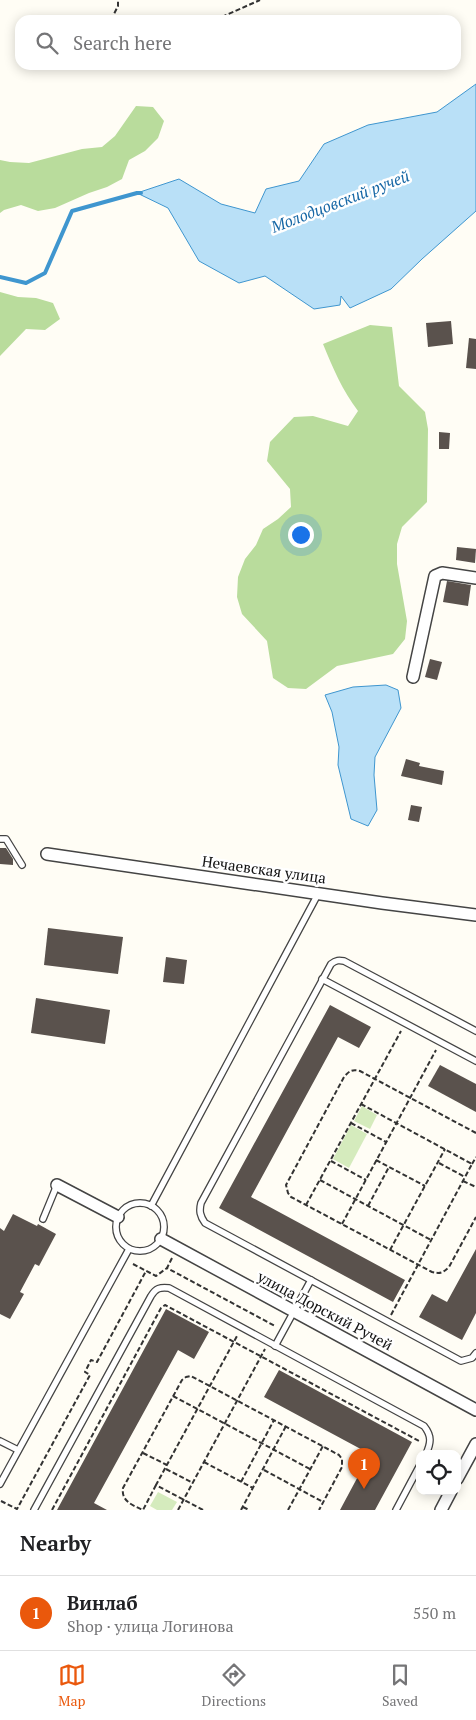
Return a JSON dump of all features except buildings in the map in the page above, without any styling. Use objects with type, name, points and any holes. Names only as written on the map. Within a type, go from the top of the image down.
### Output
[{"type":"street","points":[[413,677],[435,576],[442,573],[476,578]]},
{"type":"street","name":"Нечаевская улица","points":[[47,854],[476,915]]},
{"type":"street","points":[[57,1185],[118,1217]]},
{"type":"street","name":"улица Дорский Ручей","points":[[161,1239],[476,1410]]},
{"type":"street","points":[[461,1472],[476,1444]]},
{"type":"street","points":[[441,1510],[449,1495]]},
{"type":"lane","points":[[0,839],[6,839],[22,865]]},
{"type":"lane","points":[[151,1206],[318,894]]},
{"type":"lane","points":[[476,1031],[344,961],[334,961],[322,979],[201,1203],[200,1210],[205,1223],[461,1362],[472,1358],[476,1353]]},
{"type":"lane","points":[[322,979],[476,1061]]},
{"type":"lane","points":[[43,1219],[57,1185]]},
{"type":"lane","points":[[145,1204],[151,1206],[160,1215],[163,1223],[161,1239],[150,1249],[143,1251],[129,1249],[123,1244],[116,1232],[118,1217],[125,1208],[131,1205],[145,1204]]},
{"type":"lane","points":[[0,1484],[129,1249]]},
{"type":"lane","points":[[272,1344],[294,1311],[311,1280]]},
{"type":"lane","points":[[34,1510],[155,1290],[162,1287],[169,1288],[424,1426],[429,1432],[430,1446],[428,1450]]},
{"type":"lane","points":[[0,1441],[18,1450]]},
{"type":"lane","points":[[396,1510],[416,1472]]},
{"type":"path","points":[[114,15],[118,6],[118,0]]},
{"type":"path","points":[[227,15],[260,0]]},
{"type":"path","points":[[306,1205],[405,1023]]},
{"type":"path","points":[[342,1224],[440,1042]]},
{"type":"path","points":[[476,1133],[360,1070],[354,1069],[349,1071],[334,1094],[286,1185],[288,1193],[306,1205],[418,1265],[440,1274],[449,1267],[476,1217]]},
{"type":"path","points":[[361,1104],[472,1164]]},
{"type":"path","points":[[351,1123],[386,1142]]},
{"type":"path","points":[[390,1250],[445,1149]]},
{"type":"path","points":[[387,1321],[476,1157]]},
{"type":"path","points":[[330,1160],[366,1180]]},
{"type":"path","points":[[376,1160],[425,1186]]},
{"type":"path","points":[[438,1162],[465,1177]]},
{"type":"path","points":[[368,1206],[389,1167]]},
{"type":"path","points":[[320,1180],[431,1240]]},
{"type":"path","points":[[463,1181],[476,1187]]},
{"type":"path","points":[[132,1264],[156,1276],[167,1268],[173,1256]]},
{"type":"path","points":[[167,1268],[277,1327],[272,1344],[261,1356],[178,1510]]},
{"type":"path","points":[[1,1501],[18,1510],[90,1375],[86,1372],[91,1360],[97,1362],[146,1271]]},
{"type":"path","points":[[52,1510],[161,1308],[165,1305],[430,1446]]},
{"type":"path","points":[[242,1328],[210,1385],[142,1510],[124,1498],[122,1494],[173,1396],[186,1376],[196,1377],[210,1385],[287,1426],[339,1455],[343,1463],[319,1510]]},
{"type":"path","points":[[173,1396],[310,1470]]},
{"type":"path","points":[[241,1482],[275,1420]]},
{"type":"path","points":[[241,1510],[287,1426]]},
{"type":"path","points":[[288,1510],[323,1446]]},
{"type":"path","points":[[143,1452],[193,1483]]},
{"type":"path","points":[[204,1462],[253,1488]]},
{"type":"path","points":[[263,1470],[323,1502]]},
{"type":"path","points":[[156,1485],[203,1510]]},
{"type":"path","points":[[243,1507],[249,1510]]},
{"type":"green space","points":[[136,106],[153,107],[164,121],[158,138],[145,151],[129,160],[122,179],[55,208],[38,211],[21,205],[0,213],[0,160],[29,163],[82,149],[102,147],[115,136]]},
{"type":"green space","points":[[0,292],[53,303],[60,319],[45,330],[26,329],[0,356]]},
{"type":"green space","points":[[370,325],[392,327],[399,386],[425,412],[428,429],[427,502],[402,527],[397,544],[397,564],[407,621],[405,639],[393,654],[337,666],[306,689],[288,688],[273,678],[267,641],[242,614],[237,597],[238,577],[245,559],[256,545],[263,529],[291,507],[290,489],[267,461],[270,442],[294,417],[313,416],[348,426],[358,411],[334,370],[323,344]]},
{"type":"green space","points":[[362,1106],[377,1115],[370,1129],[354,1121]]},
{"type":"green space","points":[[351,1125],[367,1134],[349,1168],[333,1159]]},
{"type":"green space","points":[[158,1492],[177,1502],[172,1510],[157,1510],[150,1506]]},
{"type":"water","points":[[476,84],[476,211],[391,289],[350,308],[341,296],[340,305],[314,309],[265,276],[239,283],[199,261],[168,208],[137,193],[179,179],[221,204],[255,213],[266,189],[299,181],[324,144],[368,125],[437,112]]},
{"type":"water","points":[[386,685],[398,690],[401,708],[375,757],[374,775],[377,810],[368,826],[351,819],[338,765],[339,747],[332,712],[325,695],[353,687]]},
{"type":"waterway","name":"Молодцовский ручей","points":[[0,277],[26,283],[45,273],[72,211],[141,193]]},
{"type":"place","name":"Винлаб","points":[[364,1489]]}]
